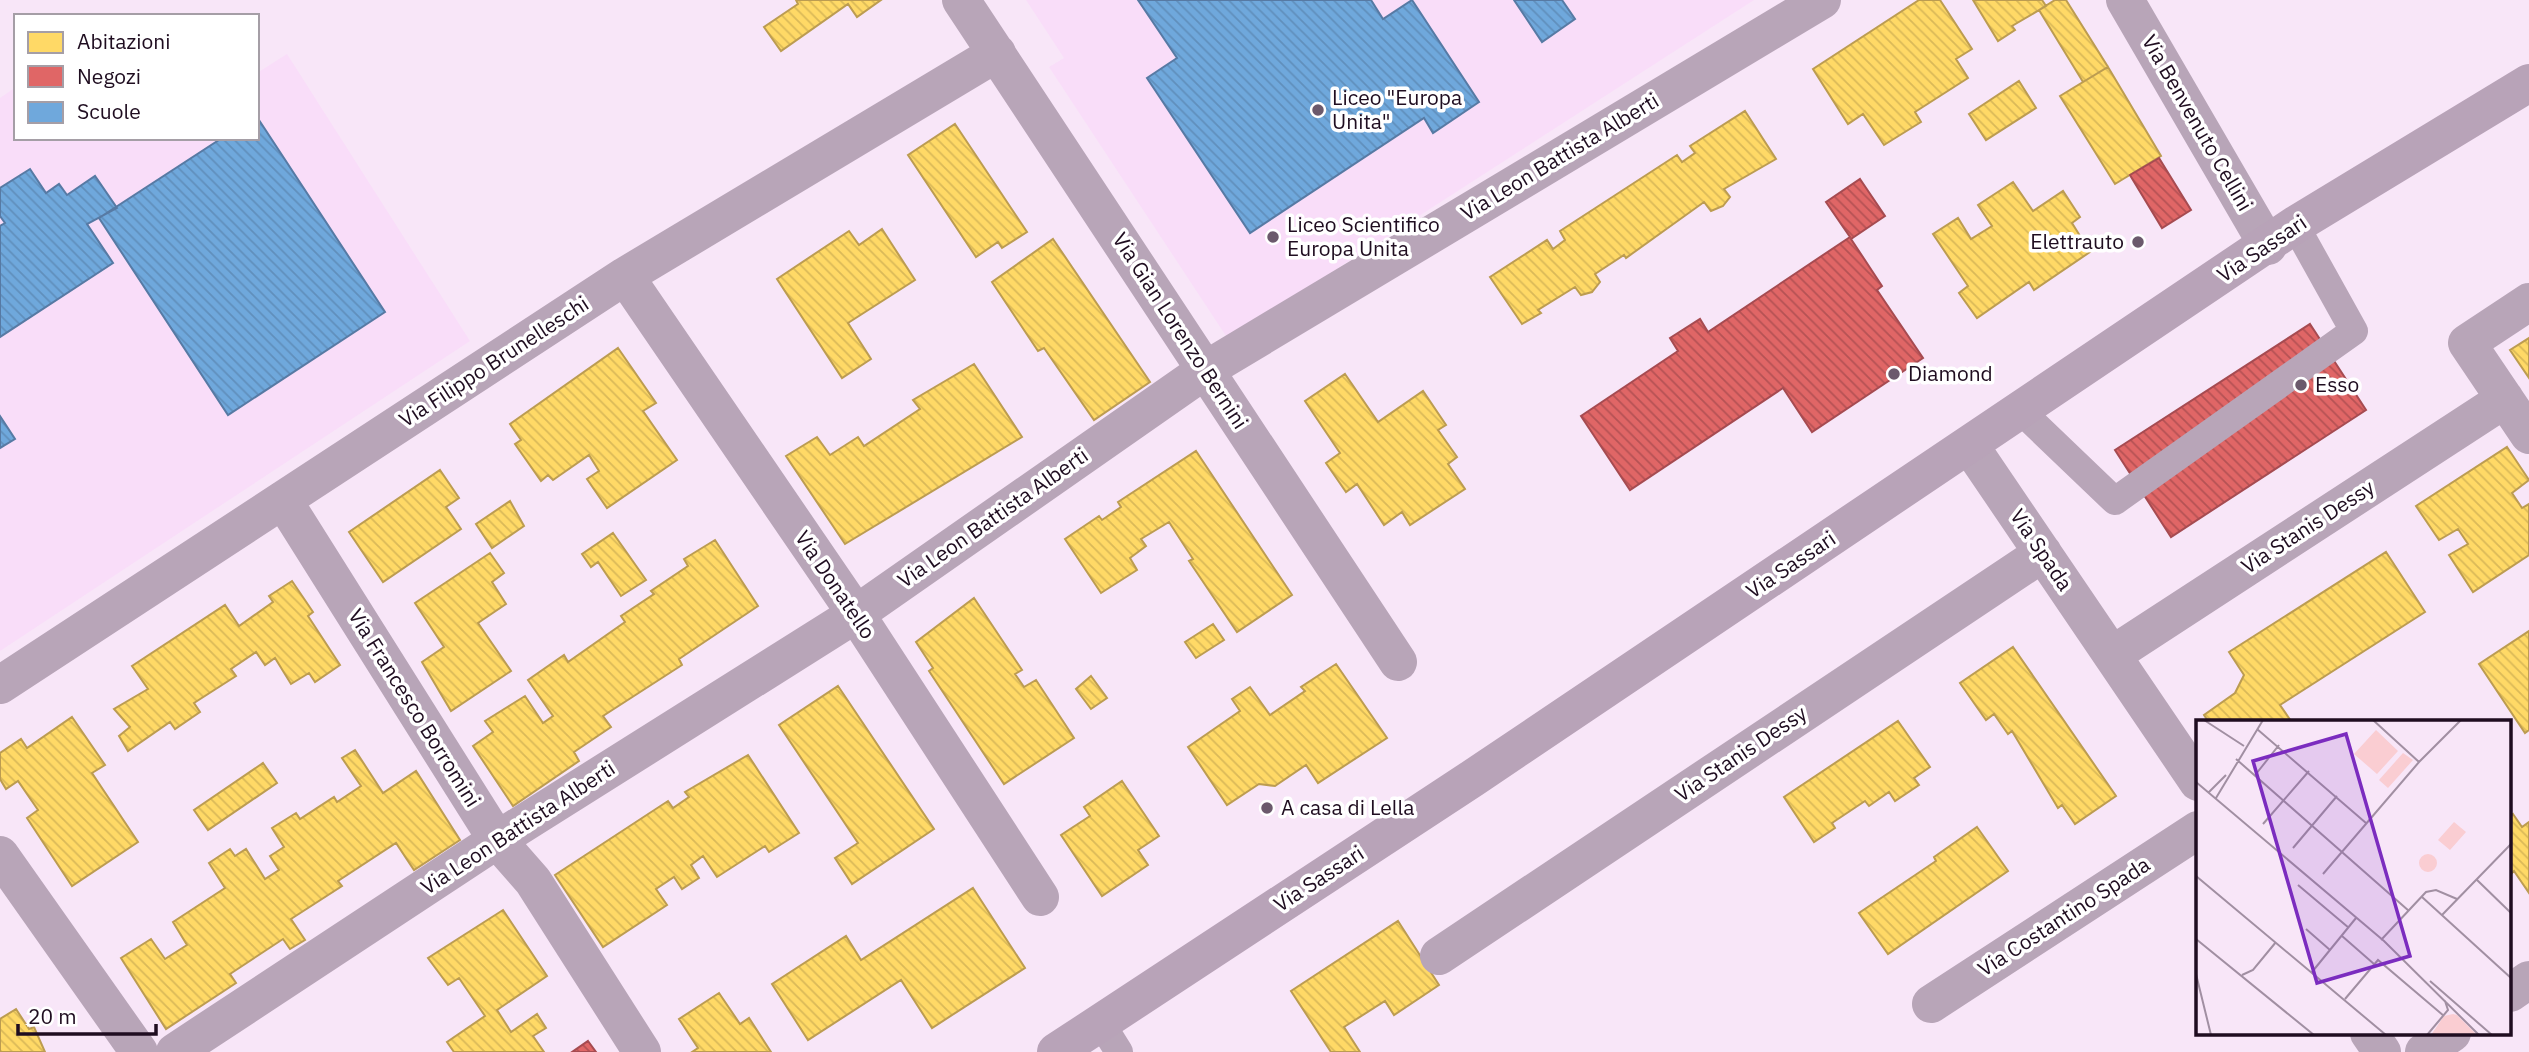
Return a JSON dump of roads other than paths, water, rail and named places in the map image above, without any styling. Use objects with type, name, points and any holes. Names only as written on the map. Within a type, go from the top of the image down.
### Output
[{"type":"street","name":"Via Gian Lorenzo Bernini","points":[[961,0],[1207,369],[1398,663]]},
{"type":"street","name":"Via Leon Battista Alberti","points":[[175,1052],[497,840],[856,614],[1207,369],[1822,0]]},
{"type":"street","name":"Via Benvenuto Cellini","points":[[2125,0],[2282,236]]},
{"type":"street","name":"Via Filippo Brunelleschi","points":[[0,685],[625,276],[996,53]]},
{"type":"street","name":"Via Sassari","points":[[1056,1052],[1110,1037],[2021,411],[2282,236],[2529,83]]},
{"type":"street","name":"Via Donatello","points":[[625,276],[856,614],[1040,897]]},
{"type":"street","points":[[2529,302],[2467,343],[2529,435]]},
{"type":"street","name":"Via Stanis Dessy","points":[[2112,655],[2505,400]]},
{"type":"street","name":"Via Spada","points":[[1970,446],[2112,655]]},
{"type":"street","name":"Via Francesco Borromini","points":[[283,500],[497,840],[533,881],[642,1052]]},
{"type":"street","name":"Via Stanis Dessy","points":[[1439,956],[2043,553]]},
{"type":"street","points":[[2112,655],[2196,779]]},
{"type":"street","name":"Via Costantino Spada","points":[[1931,1004],[2196,831]]},
{"type":"street","points":[[0,855],[139,1052]]},
{"type":"street","points":[[2512,992],[2529,980]]},
{"type":"street","points":[[2370,1034],[2382,1052]]},
{"type":"street","points":[[2424,1052],[2451,1034]]},
{"type":"lane","points":[[2021,411],[2115,501],[2354,331],[2282,236]]},
{"type":"place","name":"Liceo \"Europa Unita\"","points":[[1318,110]]},
{"type":"place","name":"Liceo Scientifico Europa Unita","points":[[1273,237]]},
{"type":"place","name":"Elettrauto","points":[[2138,242]]},
{"type":"place","name":"Diamond","points":[[1894,374]]},
{"type":"place","name":"Esso","points":[[2301,385]]},
{"type":"place","name":"A casa di Lella","points":[[1267,808]]}]
